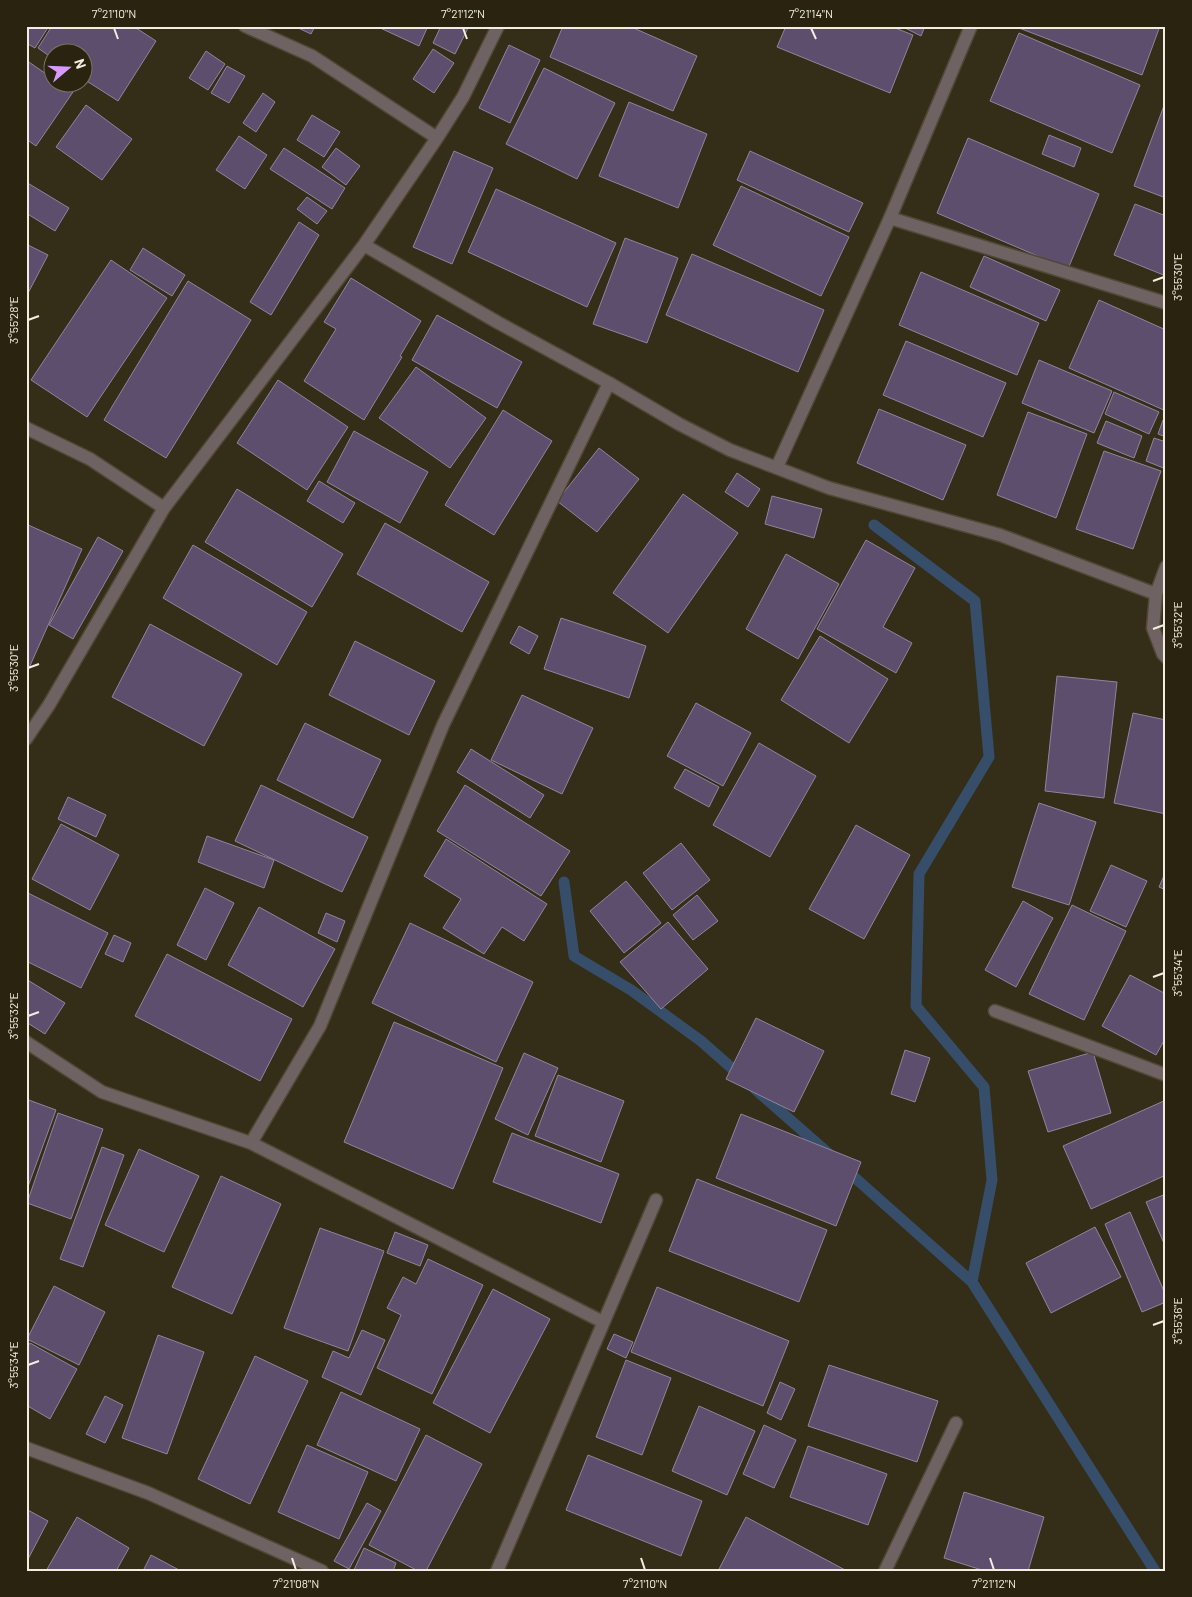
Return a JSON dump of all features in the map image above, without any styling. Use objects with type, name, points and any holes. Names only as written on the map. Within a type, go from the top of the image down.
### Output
[{"type":"street","points":[[245,26],[312,56],[437,138]]},
{"type":"street","points":[[26,739],[49,705],[164,508],[364,245],[463,97],[498,26]]},
{"type":"street","points":[[777,467],[890,218],[971,26]]},
{"type":"street","points":[[890,218],[1166,303]]},
{"type":"street","points":[[364,245],[679,424],[730,450],[829,488],[1000,535],[1156,594]]},
{"type":"street","points":[[251,1143],[320,1026],[443,725],[609,383]]},
{"type":"street","points":[[26,428],[90,459],[164,508]]},
{"type":"street","points":[[1166,567],[1156,594],[1153,628],[1163,654],[1166,657]]},
{"type":"street","points":[[994,1011],[1166,1075]]},
{"type":"street","points":[[26,1042],[102,1092],[251,1143],[603,1322]]},
{"type":"street","points":[[497,1571],[656,1200]]},
{"type":"street","points":[[885,1571],[956,1423]]},
{"type":"street","points":[[26,1448],[148,1493],[322,1571]]},
{"type":"building","points":[[26,26],[49,26],[35,48],[26,43]]},
{"type":"building","points":[[52,26],[133,26],[156,41],[118,101],[92,84],[92,42],[42,42],[42,51],[38,48]]},
{"type":"building","points":[[294,26],[315,26],[311,34]]},
{"type":"building","points":[[376,26],[428,26],[419,46]]},
{"type":"building","points":[[441,26],[469,26],[455,54],[433,43]]},
{"type":"building","points":[[563,26],[629,26],[697,56],[673,111],[550,57]]},
{"type":"building","points":[[786,26],[890,26],[913,35],[890,93],[777,47]]},
{"type":"building","points":[[901,26],[925,26],[921,36]]},
{"type":"building","points":[[1019,26],[1160,26],[1142,75],[1019,28]]},
{"type":"building","points":[[1019,33],[1140,85],[1112,153],[990,101]]},
{"type":"building","points":[[509,45],[540,60],[510,123],[479,108]]},
{"type":"building","points":[[433,49],[454,63],[434,93],[413,79]]},
{"type":"building","points":[[206,51],[225,64],[208,90],[189,78]]},
{"type":"building","points":[[26,60],[42,71],[42,92],[73,92],[36,146],[26,139]]},
{"type":"building","points":[[227,66],[245,76],[229,103],[211,93]]},
{"type":"building","points":[[544,68],[615,103],[577,179],[506,144]]},
{"type":"building","points":[[263,93],[275,102],[256,132],[243,123]]},
{"type":"building","points":[[629,102],[707,134],[678,208],[599,176]]},
{"type":"building","points":[[1166,104],[1166,198],[1134,186]]},
{"type":"building","points":[[86,105],[132,139],[102,180],[56,147]]},
{"type":"building","points":[[312,115],[340,132],[324,157],[297,140]]},
{"type":"building","points":[[1049,135],[1081,148],[1074,167],[1042,154]]},
{"type":"building","points":[[239,136],[267,155],[245,189],[216,170]]},
{"type":"building","points":[[968,138],[1099,194],[1068,269],[937,213]]},
{"type":"building","points":[[284,148],[345,188],[332,209],[270,169]]},
{"type":"building","points":[[336,148],[360,166],[346,185],[322,167]]},
{"type":"building","points":[[454,151],[493,168],[452,264],[413,247]]},
{"type":"building","points":[[750,151],[863,203],[849,232],[737,180]]},
{"type":"building","points":[[26,182],[69,208],[55,231],[26,213]]},
{"type":"building","points":[[741,186],[849,237],[821,296],[713,245]]},
{"type":"building","points":[[496,189],[616,243],[587,307],[468,252]]},
{"type":"building","points":[[307,197],[327,211],[317,224],[297,209]]},
{"type":"building","points":[[1135,204],[1166,216],[1166,276],[1114,255]]},
{"type":"building","points":[[299,222],[319,235],[271,315],[250,302]]},
{"type":"building","points":[[625,238],[678,258],[647,343],[593,324]]},
{"type":"building","points":[[26,244],[48,255],[26,297]]},
{"type":"building","points":[[143,248],[185,275],[172,296],[130,270]]},
{"type":"building","points":[[692,254],[824,310],[798,372],[666,315]]},
{"type":"building","points":[[984,256],[1060,290],[1046,321],[970,287]]},
{"type":"building","points":[[111,260],[167,298],[87,417],[31,380]]},
{"type":"building","points":[[921,272],[1039,323],[1017,375],[899,325]]},
{"type":"building","points":[[351,278],[421,321],[364,420],[304,381],[336,329],[324,322]]},
{"type":"building","points":[[188,281],[251,320],[166,458],[104,420]]},
{"type":"building","points":[[1099,300],[1166,330],[1166,411],[1069,368]]},
{"type":"building","points":[[437,315],[522,362],[497,408],[412,360]]},
{"type":"building","points":[[906,341],[1006,383],[983,437],[883,395]]},
{"type":"building","points":[[1039,360],[1112,391],[1094,433],[1022,403]]},
{"type":"building","points":[[416,367],[486,418],[450,468],[379,418]]},
{"type":"building","points":[[278,380],[348,427],[307,490],[237,443]]},
{"type":"building","points":[[1114,392],[1159,412],[1149,434],[1105,414]]},
{"type":"building","points":[[879,409],[966,445],[943,500],[857,463]]},
{"type":"building","points":[[503,410],[552,441],[494,535],[445,505]]},
{"type":"building","points":[[1028,412],[1087,434],[1056,518],[997,495]]},
{"type":"building","points":[[1163,420],[1166,421],[1166,437],[1158,434]]},
{"type":"building","points":[[1106,421],[1142,436],[1134,458],[1097,443]]},
{"type":"building","points":[[354,431],[428,472],[400,523],[327,482]]},
{"type":"building","points":[[1154,438],[1166,442],[1166,469],[1146,461]]},
{"type":"building","points":[[599,448],[639,479],[597,532],[557,501]]},
{"type":"building","points":[[1104,451],[1161,471],[1133,549],[1076,529]]},
{"type":"building","points":[[737,473],[760,489],[748,507],[725,492]]},
{"type":"building","points":[[319,481],[355,503],[343,523],[307,501]]},
{"type":"building","points":[[237,489],[343,554],[312,607],[205,542]]},
{"type":"building","points":[[683,494],[738,533],[668,633],[613,593]]},
{"type":"building","points":[[772,496],[822,509],[814,538],[765,524]]},
{"type":"building","points":[[385,523],[489,582],[462,632],[357,574]]},
{"type":"building","points":[[26,524],[82,549],[29,668],[26,667]]},
{"type":"building","points":[[98,537],[123,551],[73,639],[49,625]]},
{"type":"building","points":[[866,540],[915,568],[883,627],[912,643],[896,673],[817,629]]},
{"type":"building","points":[[193,545],[307,612],[277,665],[163,598]]},
{"type":"building","points":[[786,554],[839,584],[798,659],[746,629]]},
{"type":"building","points":[[561,618],[646,646],[629,698],[544,669]]},
{"type":"building","points":[[150,624],[242,674],[204,746],[112,697]]},
{"type":"building","points":[[519,626],[538,636],[529,654],[510,643]]},
{"type":"building","points":[[820,636],[888,679],[849,743],[781,700]]},
{"type":"building","points":[[355,641],[435,681],[409,735],[329,695]]},
{"type":"building","points":[[1057,676],[1117,682],[1104,798],[1045,791]]},
{"type":"building","points":[[522,695],[593,728],[562,794],[491,760]]},
{"type":"building","points":[[696,703],[751,733],[723,786],[667,756]]},
{"type":"building","points":[[1133,713],[1166,720],[1166,814],[1114,803]]},
{"type":"building","points":[[305,723],[381,760],[353,818],[277,780]]},
{"type":"building","points":[[759,743],[816,776],[770,857],[713,825]]},
{"type":"building","points":[[471,749],[544,795],[530,818],[457,772]]},
{"type":"building","points":[[685,769],[719,787],[709,807],[674,788]]},
{"type":"building","points":[[261,785],[368,837],[342,892],[235,841]]},
{"type":"building","points":[[465,785],[570,851],[541,896],[437,831]]},
{"type":"building","points":[[68,797],[106,815],[96,837],[58,819]]},
{"type":"building","points":[[1039,803],[1096,822],[1069,905],[1012,887]]},
{"type":"building","points":[[61,824],[119,855],[90,910],[32,879]]},
{"type":"building","points":[[856,825],[910,855],[864,939],[809,909]]},
{"type":"building","points":[[207,836],[274,860],[264,888],[198,862]]},
{"type":"building","points":[[446,839],[547,904],[524,941],[502,927],[484,954],[443,928],[461,899],[424,876]]},
{"type":"building","points":[[681,843],[710,880],[672,910],[643,873]]},
{"type":"building","points":[[1111,865],[1147,881],[1126,927],[1090,911]]},
{"type":"building","points":[[1166,871],[1166,890],[1159,887]]},
{"type":"building","points":[[626,881],[661,923],[624,953],[590,911]]},
{"type":"building","points":[[205,888],[234,903],[206,960],[177,945]]},
{"type":"building","points":[[26,892],[108,933],[81,988],[26,961]]},
{"type":"building","points":[[697,895],[718,921],[693,940],[673,915]]},
{"type":"building","points":[[1023,901],[1053,918],[1016,987],[985,970]]},
{"type":"building","points":[[1072,905],[1126,931],[1084,1020],[1029,994]]},
{"type":"building","points":[[259,907],[335,949],[303,1007],[228,965]]},
{"type":"building","points":[[326,913],[345,921],[337,942],[318,933]]},
{"type":"building","points":[[668,922],[708,969],[661,1009],[620,962]]},
{"type":"building","points":[[410,923],[533,982],[496,1062],[372,1003]]},
{"type":"building","points":[[114,935],[131,943],[123,962],[105,954]]},
{"type":"building","points":[[167,954],[292,1019],[260,1081],[135,1016]]},
{"type":"building","points":[[1130,975],[1166,994],[1166,1037],[1156,1055],[1102,1026]]},
{"type":"building","points":[[26,979],[65,1003],[45,1034],[26,1022]]},
{"type":"building","points":[[756,1018],[824,1051],[794,1112],[726,1079]]},
{"type":"building","points":[[394,1022],[503,1068],[453,1189],[344,1142]]},
{"type":"building","points":[[905,1050],[930,1058],[915,1102],[891,1094]]},
{"type":"building","points":[[1093,1052],[1111,1113],[1048,1132],[1028,1071]]},
{"type":"building","points":[[524,1053],[558,1068],[528,1135],[495,1119]]},
{"type":"building","points":[[558,1075],[624,1101],[601,1162],[535,1136]]},
{"type":"building","points":[[26,1099],[56,1110],[26,1192]]},
{"type":"building","points":[[1166,1100],[1166,1175],[1091,1209],[1063,1146]]},
{"type":"building","points":[[58,1113],[103,1129],[71,1219],[27,1203]]},
{"type":"building","points":[[741,1114],[861,1162],[836,1226],[716,1178]]},
{"type":"building","points":[[512,1133],[619,1174],[601,1223],[493,1182]]},
{"type":"building","points":[[102,1147],[124,1155],[83,1267],[60,1259]]},
{"type":"building","points":[[139,1149],[199,1176],[164,1252],[105,1225]]},
{"type":"building","points":[[221,1176],[281,1204],[232,1314],[172,1287]]},
{"type":"building","points":[[697,1179],[827,1230],[799,1302],[669,1251]]},
{"type":"building","points":[[1166,1194],[1166,1248],[1146,1202]]},
{"type":"building","points":[[1130,1212],[1166,1296],[1166,1302],[1142,1312],[1105,1224]]},
{"type":"building","points":[[1095,1227],[1121,1277],[1051,1313],[1026,1263]]},
{"type":"building","points":[[320,1228],[384,1251],[348,1351],[284,1328]]},
{"type":"building","points":[[395,1232],[428,1245],[420,1266],[387,1253]]},
{"type":"building","points":[[428,1259],[483,1285],[432,1394],[377,1368],[401,1315],[387,1308],[403,1277],[416,1284]]},
{"type":"building","points":[[54,1286],[105,1312],[79,1365],[27,1339]]},
{"type":"building","points":[[657,1287],[789,1341],[763,1406],[631,1352]]},
{"type":"building","points":[[493,1289],[550,1319],[490,1433],[433,1403]]},
{"type":"building","points":[[362,1330],[385,1340],[361,1395],[322,1377],[333,1351],[349,1358]]},
{"type":"building","points":[[614,1334],[633,1342],[626,1358],[607,1349]]},
{"type":"building","points":[[158,1335],[204,1352],[167,1454],[122,1438]]},
{"type":"building","points":[[30,1343],[77,1369],[50,1419],[26,1405],[26,1350]]},
{"type":"building","points":[[255,1356],[308,1381],[250,1504],[198,1479]]},
{"type":"building","points":[[626,1360],[671,1378],[642,1455],[596,1437]]},
{"type":"building","points":[[829,1365],[938,1401],[917,1462],[808,1426]]},
{"type":"building","points":[[780,1382],[795,1389],[781,1420],[767,1413]]},
{"type":"building","points":[[341,1392],[420,1429],[396,1481],[317,1445]]},
{"type":"building","points":[[105,1396],[123,1405],[105,1443],[86,1434]]},
{"type":"building","points":[[699,1406],[755,1431],[727,1495],[672,1471]]},
{"type":"building","points":[[764,1425],[796,1440],[774,1488],[743,1474]]},
{"type":"building","points":[[426,1435],[482,1464],[426,1571],[418,1571],[369,1545]]},
{"type":"building","points":[[307,1445],[368,1472],[339,1539],[278,1512]]},
{"type":"building","points":[[808,1446],[887,1474],[868,1525],[790,1497]]},
{"type":"building","points":[[588,1455],[702,1501],[681,1556],[566,1510]]},
{"type":"building","points":[[964,1492],[1044,1517],[1028,1571],[985,1571],[944,1558]]},
{"type":"building","points":[[367,1503],[381,1511],[349,1569],[334,1561]]},
{"type":"building","points":[[26,1509],[48,1521],[26,1563]]},
{"type":"building","points":[[77,1517],[129,1548],[116,1571],[46,1571]]},
{"type":"building","points":[[746,1517],[847,1571],[718,1571]]},
{"type":"building","points":[[364,1548],[396,1563],[393,1571],[354,1570]]},
{"type":"building","points":[[151,1555],[181,1571],[143,1571]]},
{"type":"waterway","points":[[874,525],[975,601],[989,757],[919,874],[916,1006],[984,1087],[992,1180],[972,1282]]},
{"type":"waterway","points":[[564,882],[574,956],[631,990],[701,1041],[743,1078]]},
{"type":"waterway","points":[[755,1089],[829,1154]]},
{"type":"waterway","points":[[844,1168],[972,1282],[1155,1571]]}]
